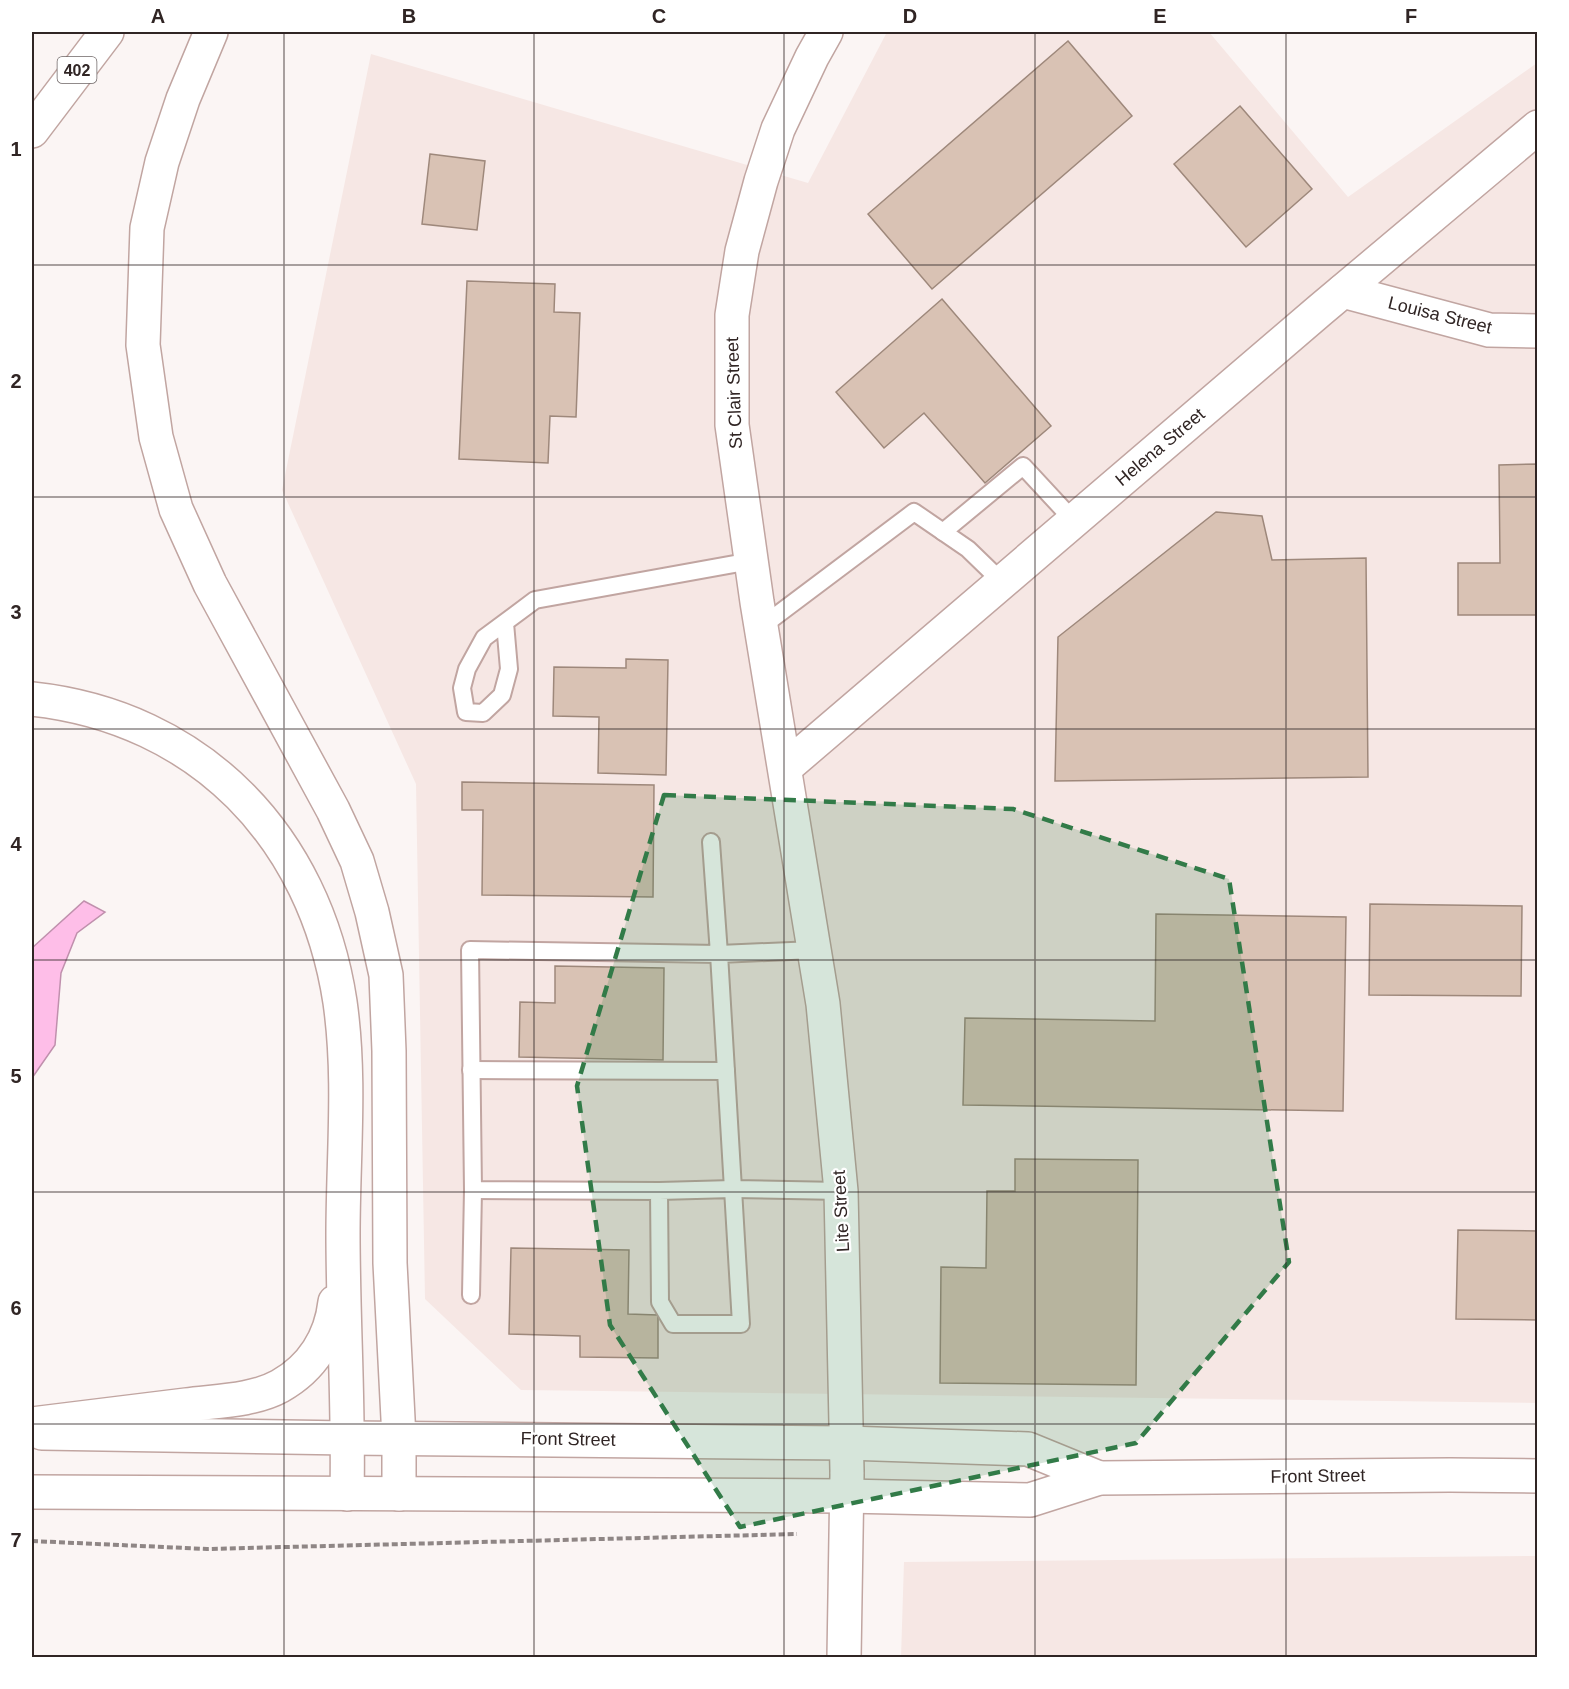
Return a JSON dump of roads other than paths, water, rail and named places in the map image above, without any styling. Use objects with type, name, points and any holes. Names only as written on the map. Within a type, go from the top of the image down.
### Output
[{"type":"main road","points":[[32,142],[37,111],[93,32]]},
{"type":"main road","name":"402","points":[[37,111],[106,32]]},
{"type":"main road","points":[[211,32],[183,99],[162,162],[147,228],[143,345],[156,436],[176,509],[210,585],[333,810],[357,861],[372,912],[386,975],[389,1052],[390,1263],[399,1438],[399,1494]]},
{"type":"main road","name":"St Clair Street","points":[[785,768],[761,627],[732,424],[732,315],[742,250],[778,129],[826,32]]},
{"type":"main road","name":"Helena Street","points":[[785,768],[1538,127]]},
{"type":"main road","name":"Louisa Street","points":[[1343,291],[1489,330],[1538,331]]},
{"type":"main road","points":[[32,699],[86,709],[118,718],[149,732],[211,769],[245,799],[272,831],[314,907],[331,959],[340,1003],[345,1061],[343,1234],[348,1438],[347,1494]]},
{"type":"main road","name":"Lite Street","points":[[785,768],[823,1004],[841,1191],[847,1443],[844,1658]]},
{"type":"main road","points":[[32,1424],[218,1401],[252,1395],[278,1387],[314,1359],[325,1340],[333,1316],[343,1234]]},
{"type":"main road","name":"Front Street","points":[[32,1433],[847,1443],[1028,1449],[1099,1478]]},
{"type":"main road","name":"Front Street","points":[[32,1492],[399,1494],[847,1486],[1030,1500],[1099,1478],[1538,1476]]},
{"type":"lane","points":[[943,532],[1023,465],[1074,521]]},
{"type":"lane","points":[[761,627],[914,512],[968,549],[1002,582]]},
{"type":"lane","points":[[505,623],[509,669],[502,695],[483,713],[466,712],[462,688],[467,669],[484,638],[534,600],[751,561]]},
{"type":"lane","points":[[659,1191],[660,1302],[673,1324],[741,1323],[711,842]]},
{"type":"lane","points":[[471,1295],[473,1190],[470,950],[719,954],[814,950]]},
{"type":"lane","points":[[471,1070],[726,1071]]},
{"type":"lane","points":[[473,1190],[841,1191]]}]
